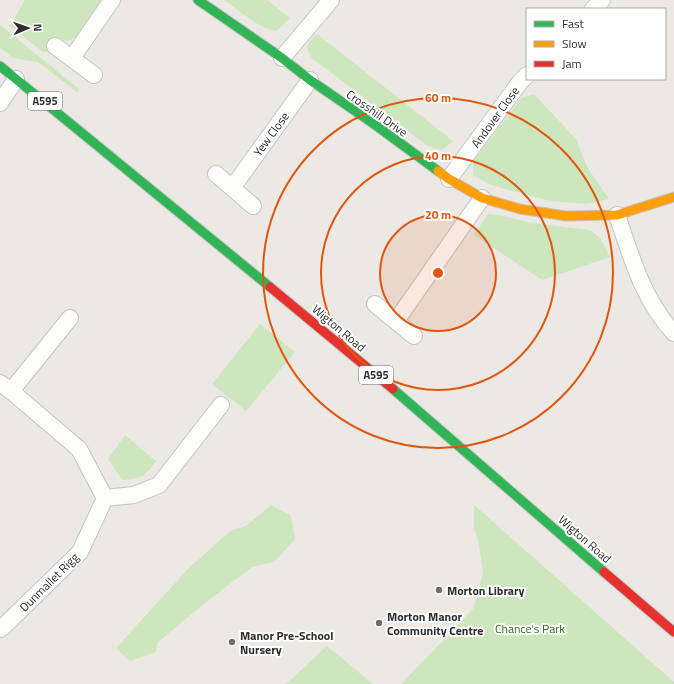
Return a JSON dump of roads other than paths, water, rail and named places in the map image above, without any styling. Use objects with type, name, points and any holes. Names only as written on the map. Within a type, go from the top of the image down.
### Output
[{"type":"main road","name":"Crosshill Drive","points":[[198,0],[282,58],[310,80],[449,179],[482,198],[520,209],[566,216],[617,215],[674,197]]},
{"type":"main road","name":"Wigton Road","points":[[0,66],[363,364],[674,632]]},
{"type":"street","points":[[72,58],[112,0]]},
{"type":"street","points":[[282,58],[330,0]]},
{"type":"street","points":[[594,8],[602,0]]},
{"type":"street","points":[[55,46],[94,75]]},
{"type":"street","name":"Andover Close","points":[[449,179],[520,82],[526,76]]},
{"type":"street","points":[[0,103],[16,79]]},
{"type":"street","name":"Yew Close","points":[[232,188],[310,80]]},
{"type":"street","points":[[216,174],[253,206]]},
{"type":"street","points":[[396,321],[482,198]]},
{"type":"street","points":[[617,215],[634,267],[648,296],[674,333]]},
{"type":"street","points":[[375,304],[414,336]]},
{"type":"street","points":[[70,318],[6,387],[79,448],[105,498],[134,495],[159,485],[221,405]]},
{"type":"street","name":"Dunmallet Rigg","points":[[0,629],[80,552],[105,498]]},
{"type":"place","name":"Morton Library","points":[[439,590]]},
{"type":"place","name":"Morton Manor Community Centre","points":[[379,623]]},
{"type":"place","name":"Manor Pre-School Nursery","points":[[232,642]]},
{"type":"park label","name":"Chance's Park","points":[[530,628]]}]
